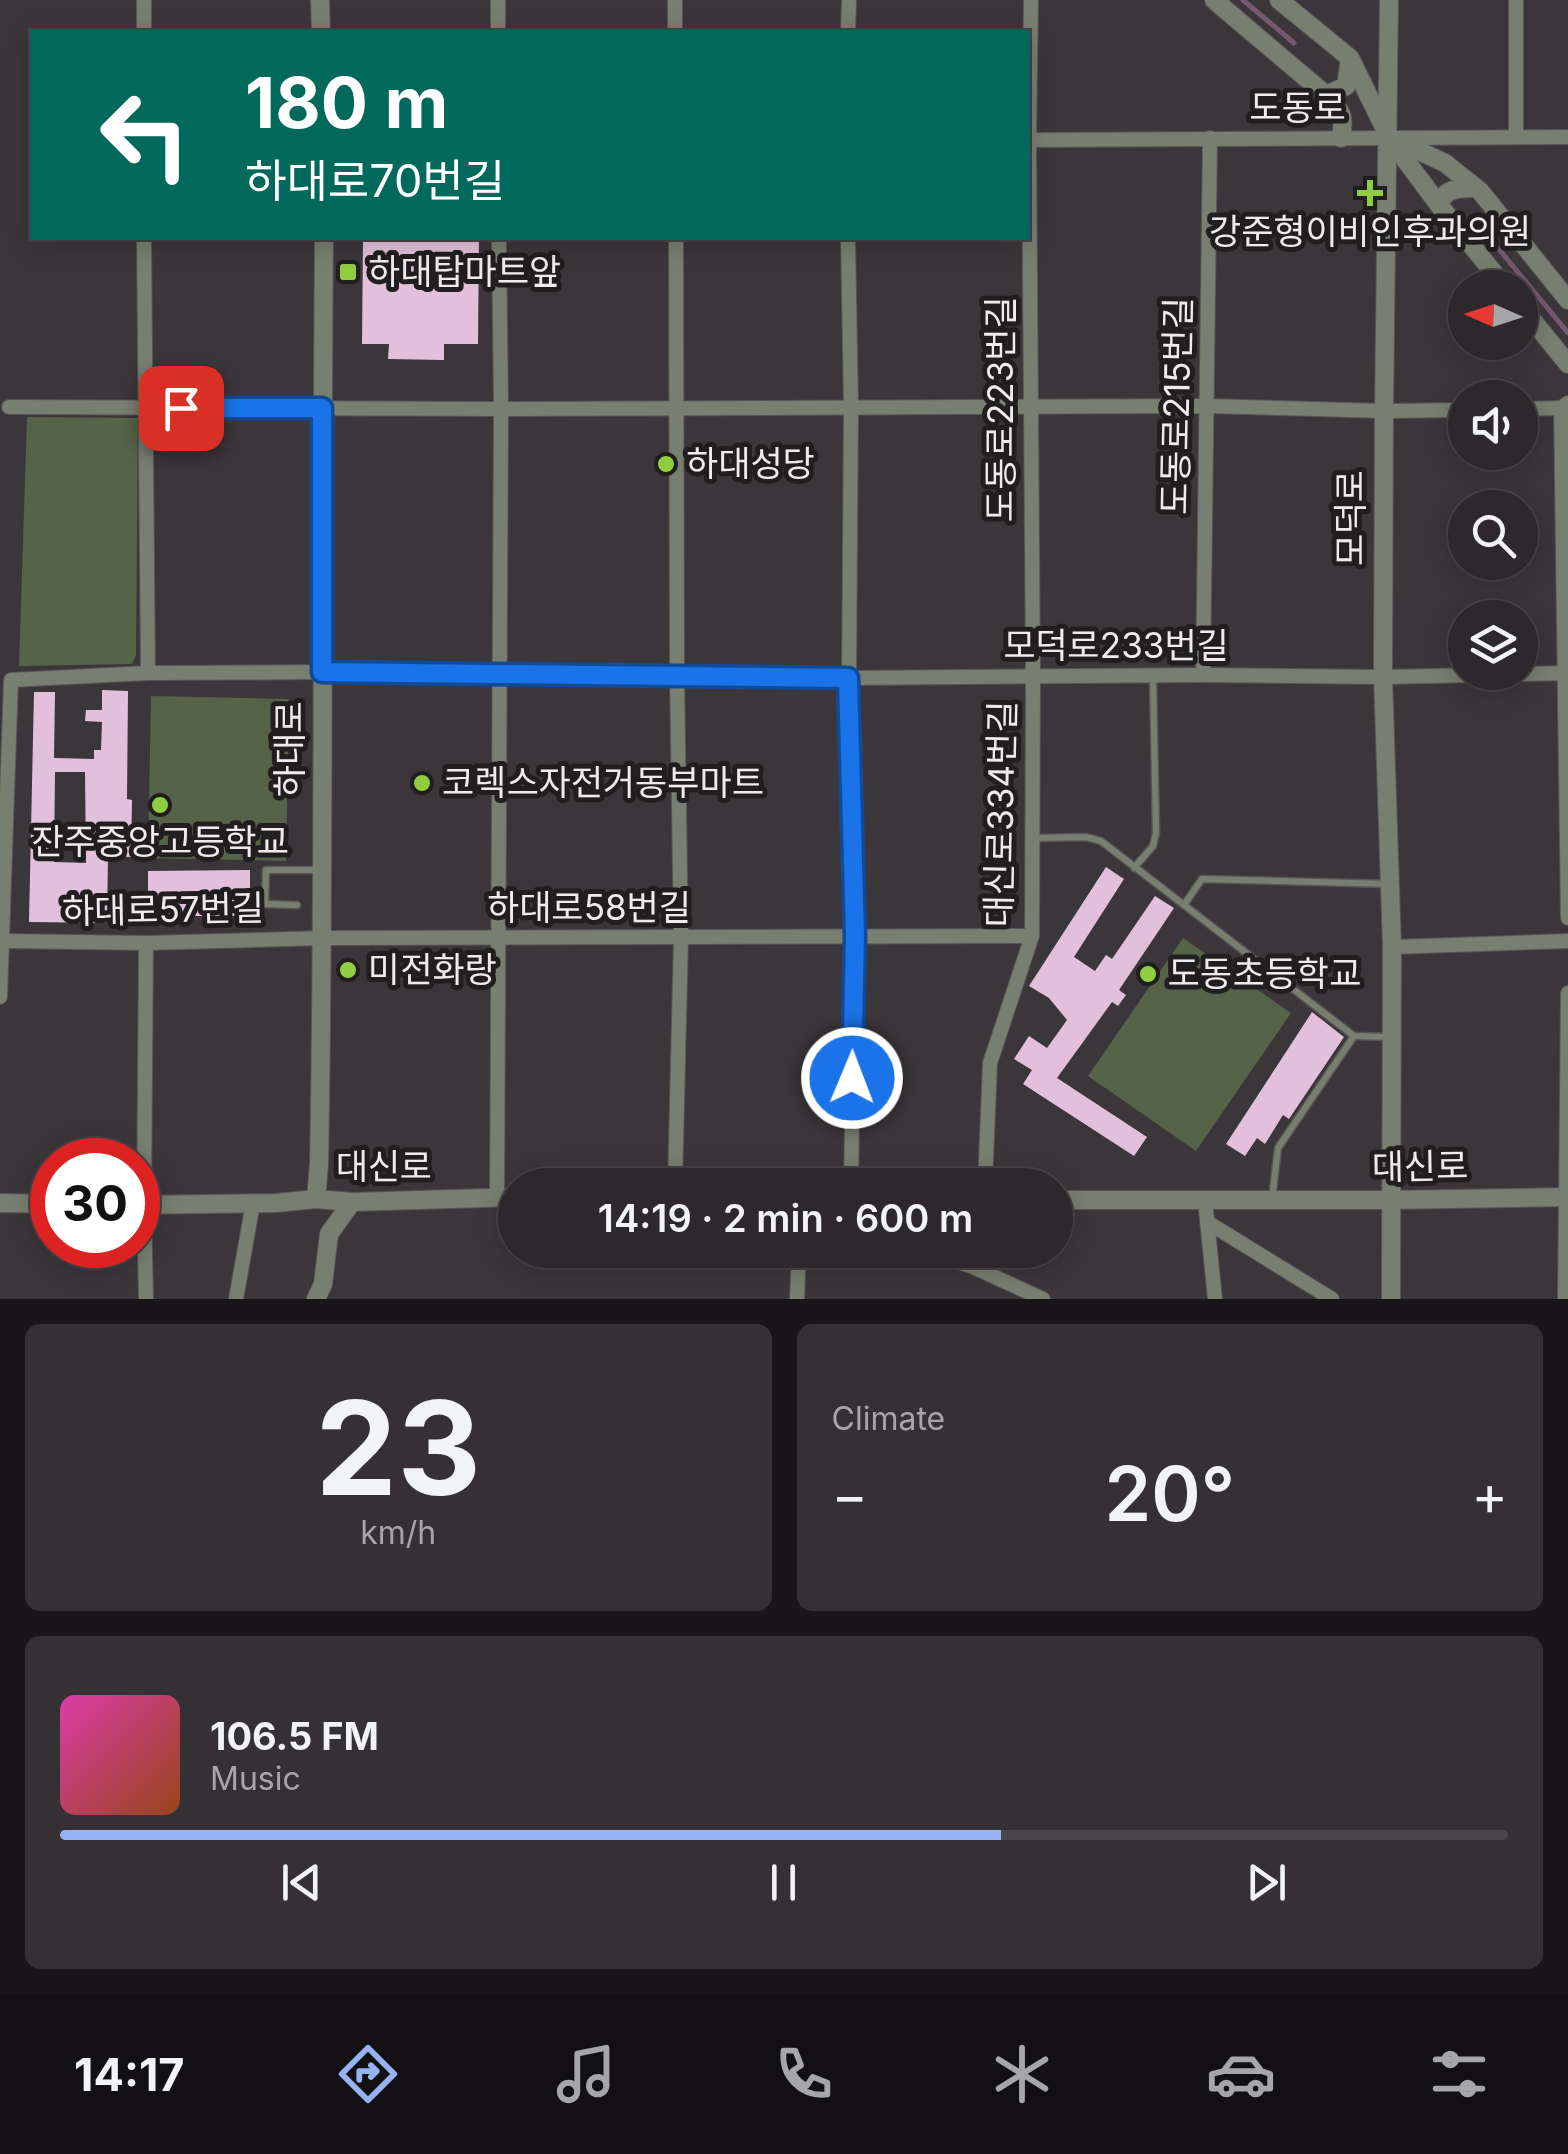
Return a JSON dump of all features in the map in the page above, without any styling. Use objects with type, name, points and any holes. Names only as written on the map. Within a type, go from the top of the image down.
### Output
[{"type":"street","points":[[144,0],[144,30]]},
{"type":"street","points":[[320,0],[321,30]]},
{"type":"street","points":[[498,0],[498,30]]},
{"type":"street","points":[[675,0],[675,30]]},
{"type":"street","points":[[848,0],[848,30]]},
{"type":"street","name":"도동로223번길","points":[[1030,47],[1031,0]]},
{"type":"street","points":[[1214,0],[1341,110],[1341,138]]},
{"type":"street","points":[[1279,0],[1350,58],[1388,137],[1491,270]]},
{"type":"street","name":"모덕로","points":[[1390,0],[1383,677],[1392,947],[1391,1299]]},
{"type":"street","points":[[1516,0],[1516,137]]},
{"type":"street","points":[[1326,95],[1346,86],[1350,58]]},
{"type":"street","points":[[1388,137],[1445,164],[1476,188],[1568,300]]},
{"type":"street","name":"도동로","points":[[1030,140],[1568,137]]},
{"type":"street","name":"도동로215번길","points":[[1203,675],[1210,138]]},
{"type":"street","points":[[1438,205],[1448,192],[1476,188]]},
{"type":"street","points":[[144,240],[148,673]]},
{"type":"street","name":"하대로","points":[[316,1200],[324,938],[324,240]]},
{"type":"street","points":[[499,240],[499,938],[505,1168]]},
{"type":"street","points":[[675,1168],[681,938],[676,240]]},
{"type":"street","points":[[848,240],[848,678],[855,936],[851,1168]]},
{"type":"street","name":"도동로223번길","points":[[1029,240],[1033,676]]},
{"type":"street","points":[[1538,327],[1568,364]]},
{"type":"street","points":[[10,408],[1207,406],[1448,410]]},
{"type":"street","points":[[1538,408],[1564,406],[1568,918]]},
{"type":"street","name":"모덕로233번길","points":[[3,942],[11,680],[148,673],[322,672],[848,678],[1566,673]]},
{"type":"street","name":"대신로334번길","points":[[987,1168],[990,1063],[1032,936],[1033,676]]},
{"type":"street","name":"하대로58번길","points":[[324,938],[1032,936]]},
{"type":"street","name":"하대로57번길","points":[[3,942],[324,938]]},
{"type":"street","points":[[1392,947],[1568,941]]},
{"type":"street","points":[[0,997],[3,942]]},
{"type":"street","points":[[142,1138],[146,943]]},
{"type":"street","points":[[1565,1299],[1568,993]]},
{"type":"street","name":"대신로","points":[[1073,1200],[1568,1196]]},
{"type":"street","name":"대신로","points":[[160,1205],[498,1197]]},
{"type":"street","points":[[1206,1200],[1215,1299]]},
{"type":"street","points":[[316,1299],[323,1284],[329,1234],[352,1202]]},
{"type":"street","points":[[0,1203],[30,1204]]},
{"type":"street","points":[[236,1299],[253,1203]]},
{"type":"street","points":[[1207,1222],[1332,1299]]},
{"type":"street","points":[[144,1268],[146,1299]]},
{"type":"street","points":[[796,1299],[798,1268]]},
{"type":"street","points":[[973,1268],[1043,1299]]},
{"type":"lane","points":[[1134,868],[1153,846],[1156,834],[1154,675]]},
{"type":"lane","points":[[1033,838],[1086,837],[1101,841],[1354,1036],[1392,1036]]},
{"type":"lane","points":[[298,905],[265,904],[266,870],[323,870]]},
{"type":"lane","points":[[1184,905],[1202,879],[1391,884]]},
{"type":"lane","points":[[1272,1200],[1278,1148],[1354,1036]]},
{"type":"green space","points":[[27,417],[138,418],[136,655],[132,664],[19,666]]},
{"type":"green space","points":[[151,696],[289,699],[286,861],[148,858]]},
{"type":"green space","points":[[1183,938],[1291,1013],[1196,1151],[1088,1076]]},
{"type":"building","points":[[363,240],[479,240],[478,344],[444,344],[444,360],[388,359],[389,344],[362,344]]},
{"type":"building","points":[[102,690],[128,691],[131,857],[108,856],[107,923],[29,922],[34,692],[55,692],[54,758],[94,759],[94,750],[101,750],[102,722],[85,721],[86,710],[102,710]],"holes":[[[55,772],[85,772],[86,863],[54,862]]]},
{"type":"building","points":[[1106,867],[1124,879],[1074,957],[1095,971],[1106,955],[1112,959],[1155,896],[1174,908],[1119,990],[1126,995],[1118,1006],[1112,1002],[1057,1078],[1147,1137],[1134,1156],[1023,1084],[1032,1070],[1014,1059],[1029,1036],[1047,1048],[1067,1020],[1049,998],[1029,986]]},
{"type":"building","points":[[250,870],[250,916],[148,916],[148,871]]},
{"type":"building","points":[[1312,1012],[1344,1037],[1289,1119],[1283,1115],[1265,1144],[1257,1138],[1245,1156],[1226,1144]]},
{"type":"waterway","points":[[1243,0],[1294,43]]},
{"type":"waterway","points":[[1484,231],[1568,333]]},
{"type":"place","name":"강준형이비인후과의원","points":[[1370,193]]},
{"type":"place","name":"하대탑마트앞","points":[[348,272]]},
{"type":"place","name":"하대성당","points":[[666,464]]},
{"type":"place","name":"코렉스자전거동부마트","points":[[422,783]]},
{"type":"place","name":"잔주중앙고등학교","points":[[160,805]]},
{"type":"place","name":"미전화랑","points":[[348,970]]},
{"type":"place","name":"도동초등학교","points":[[1148,974]]},
{"type":"route","points":[[181,408],[322,408],[322,672],[848,678],[855,936],[852,1078]]}]
